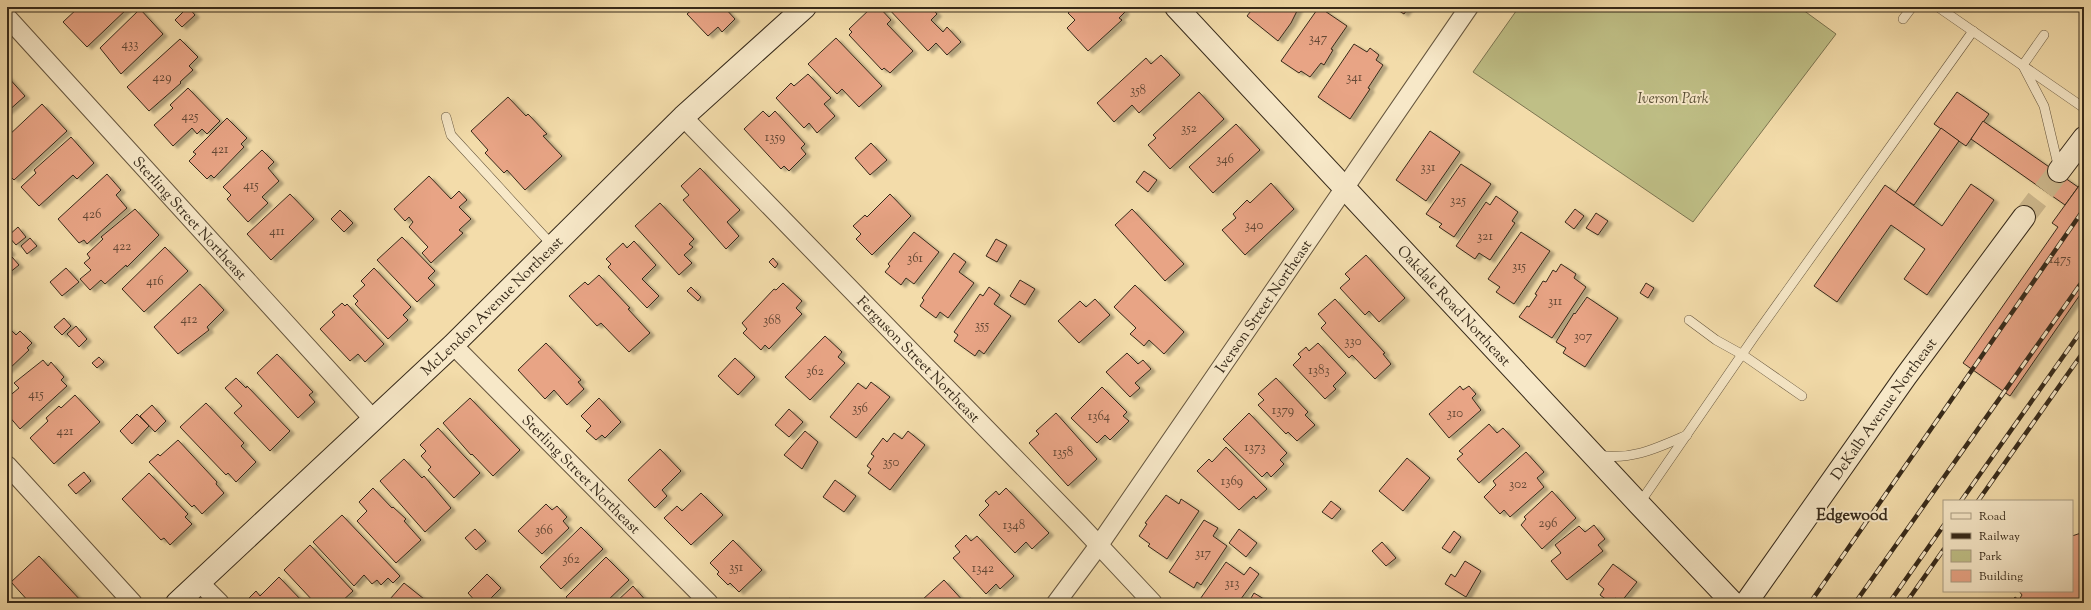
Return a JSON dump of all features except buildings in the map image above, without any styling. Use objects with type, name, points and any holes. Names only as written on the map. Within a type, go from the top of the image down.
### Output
[{"type":"street","name":"McLendon Avenue Northeast","points":[[177,603],[453,345],[683,117],[805,7]]},
{"type":"street","name":"Oakdale Road Northeast","points":[[1176,7],[1733,603]]},
{"type":"street","name":"Iverson Street Northeast","points":[[1056,603],[1099,545],[1469,7]]},
{"type":"street","name":"Sterling Street Northeast","points":[[7,17],[374,420]]},
{"type":"street","name":"Ferguson Street Northeast","points":[[683,117],[1099,545],[1153,603]]},
{"type":"street","points":[[2059,171],[2084,138]]},
{"type":"street","name":"DeKalb Avenue Northeast","points":[[1746,603],[1906,376],[2024,217]]},
{"type":"street","name":"Sterling Street Northeast","points":[[453,345],[709,603]]},
{"type":"street","points":[[7,465],[133,603]]},
{"type":"street","points":[[199,582],[220,603]]},
{"type":"lane","points":[[1903,19],[1912,7]]},
{"type":"lane","points":[[1938,7],[2084,108]]},
{"type":"lane","points":[[1639,504],[1973,32]]},
{"type":"lane","points":[[2023,65],[2044,35]]},
{"type":"lane","points":[[2023,65],[2044,106],[2059,171]]},
{"type":"lane","points":[[446,117],[451,135],[553,246]]},
{"type":"lane","points":[[1689,320],[1716,340],[1743,355],[1802,396]]},
{"type":"lane","points":[[1593,454],[1607,456],[1631,456],[1650,451],[1688,434]]},
{"type":"green space","name":"Iverson Park","points":[[1519,7],[1799,7],[1836,34],[1693,222],[1473,72]]},
{"type":"tunnel","points":[[2024,217],[2059,171]]},
{"type":"railway","points":[[1810,603],[2084,209]]},
{"type":"railway","points":[[1855,603],[2084,279]]},
{"type":"railway","points":[[1962,500],[2084,327]]},
{"type":"railway","points":[[1979,500],[2084,351]]},
{"type":"railway","points":[[1889,603],[1943,526]]},
{"type":"railway","points":[[1906,603],[1943,550]]},
{"type":"district","name":"Edgewood","points":[[1852,514]]}]
